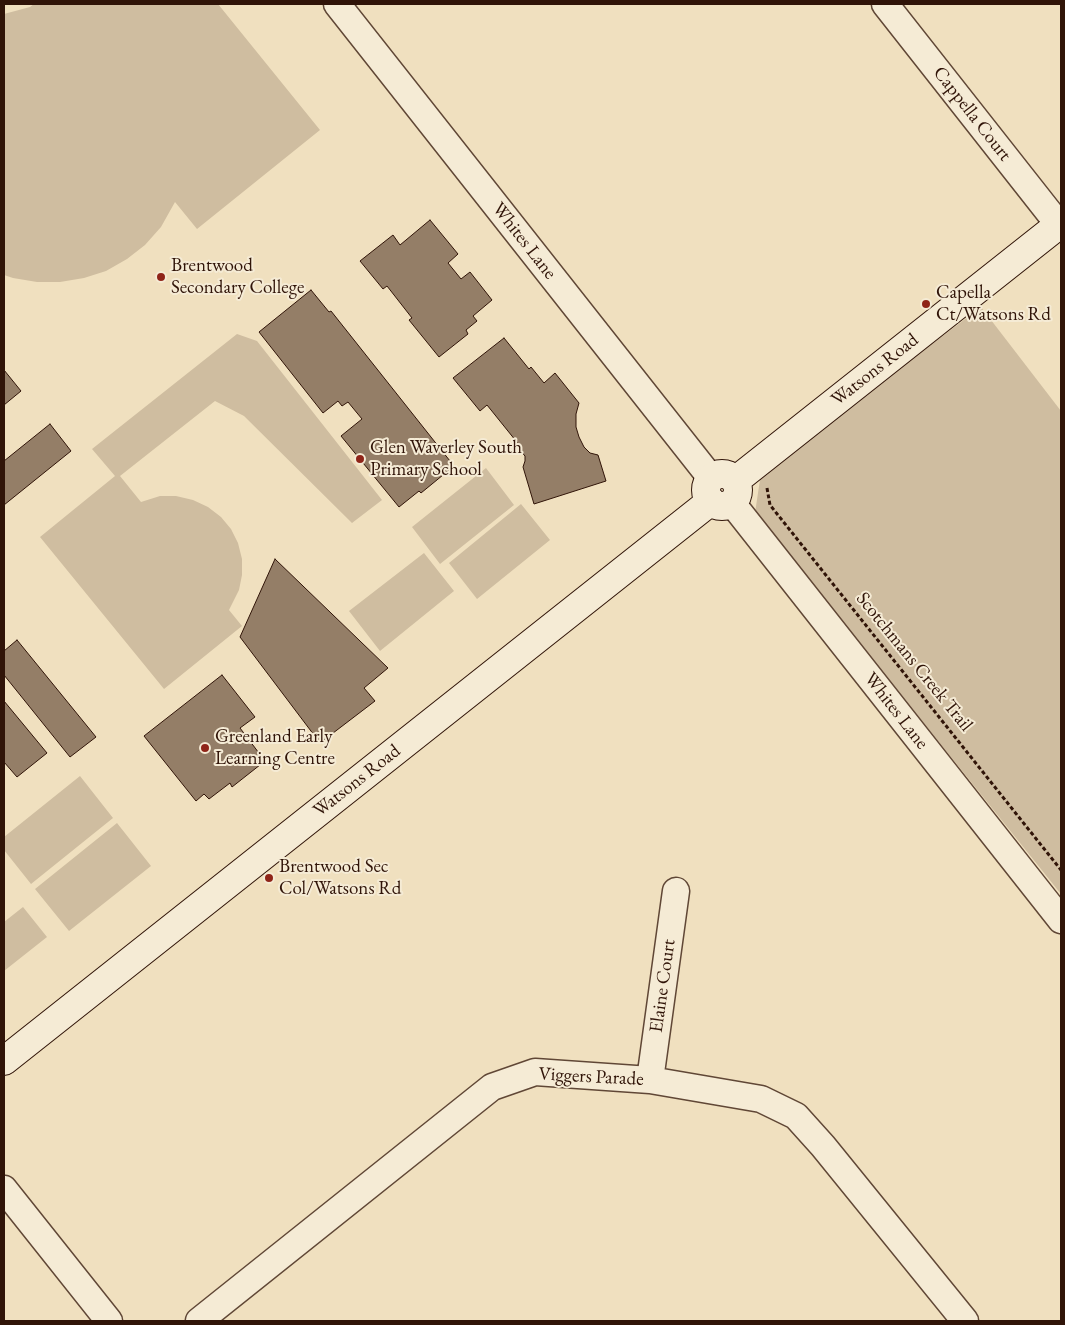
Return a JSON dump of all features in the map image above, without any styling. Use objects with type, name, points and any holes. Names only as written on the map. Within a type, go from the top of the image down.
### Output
[{"type":"street","name":"Whites Lane","points":[[337,4],[728,486],[1061,920]]},
{"type":"street","name":"Cappella Court","points":[[885,4],[1060,224]]},
{"type":"street","name":"Watsons Road","points":[[4,1062],[1060,224]]},
{"type":"street","name":"Elaine Court","points":[[650,1080],[676,891]]},
{"type":"street","name":"Viggers Parade","points":[[199,1321],[492,1087],[535,1072],[650,1080],[761,1100],[796,1116],[823,1146],[965,1321]]},
{"type":"street","points":[[4,1189],[109,1321]]},
{"type":"path","name":"Scotchmans Creek Trail","points":[[728,486],[767,488],[770,505],[1061,870]]},
{"type":"shaded area","points":[[34,4],[218,4],[320,130],[197,229],[175,202],[161,227],[145,245],[127,259],[106,271],[84,278],[60,282],[37,282],[4,275],[4,14],[30,7]]},
{"type":"shaded area","points":[[981,307],[1061,411],[1061,894],[755,513],[761,473]]},
{"type":"shaded area","points":[[237,334],[257,341],[382,500],[352,523],[244,416],[215,401],[120,476],[141,502],[160,496],[176,496],[193,500],[208,507],[221,517],[231,529],[238,543],[242,559],[242,575],[239,590],[229,610],[242,626],[164,689],[40,537],[115,476],[92,449]]},
{"type":"shaded area","points":[[486,468],[514,505],[440,564],[412,527]]},
{"type":"shaded area","points":[[521,504],[550,540],[477,599],[449,563]]},
{"type":"shaded area","points":[[424,553],[454,591],[380,651],[349,611]]},
{"type":"shaded area","points":[[80,776],[113,818],[31,884],[4,850],[4,837]]},
{"type":"shaded area","points":[[117,823],[151,866],[69,931],[35,889]]},
{"type":"shaded area","points":[[23,907],[47,937],[4,971],[4,922]]},
{"type":"building","points":[[430,220],[458,254],[448,263],[461,279],[470,272],[492,300],[473,316],[477,321],[466,330],[468,334],[439,357],[409,320],[412,318],[387,286],[383,289],[360,261],[393,235],[400,245]]},
{"type":"building","points":[[311,290],[329,312],[331,311],[454,466],[421,493],[419,491],[399,507],[341,436],[362,419],[348,402],[342,406],[338,401],[323,413],[259,332]]},
{"type":"building","points":[[504,338],[529,369],[531,367],[544,383],[555,373],[579,403],[576,414],[576,427],[579,437],[584,447],[590,453],[598,455],[606,481],[534,504],[523,467],[525,456],[518,448],[520,446],[487,405],[480,411],[453,378]]},
{"type":"building","points":[[4,370],[21,391],[4,405]]},
{"type":"building","points":[[50,424],[71,451],[4,505],[4,461]]},
{"type":"building","points":[[275,559],[388,668],[364,688],[375,701],[320,743],[240,637]]},
{"type":"building","points":[[17,640],[96,737],[70,757],[4,675],[4,651]]},
{"type":"building","name":"Greenland Early Learning Centre","points":[[222,675],[255,717],[240,728],[265,761],[232,787],[230,783],[209,799],[204,794],[196,801],[144,736]]},
{"type":"building","points":[[4,701],[47,753],[17,777],[4,762]]},
{"type":"place","name":"Brentwood Secondary College","points":[[161,277]]},
{"type":"place","name":"Capella Ct/Watsons Rd","points":[[926,304]]},
{"type":"place","name":"Glen Waverley South Primary School","points":[[360,459]]},
{"type":"place","name":"Greenland Early Learning Centre","points":[[205,748]]},
{"type":"place","name":"Brentwood Sec Col/Watsons Rd","points":[[269,878]]}]
